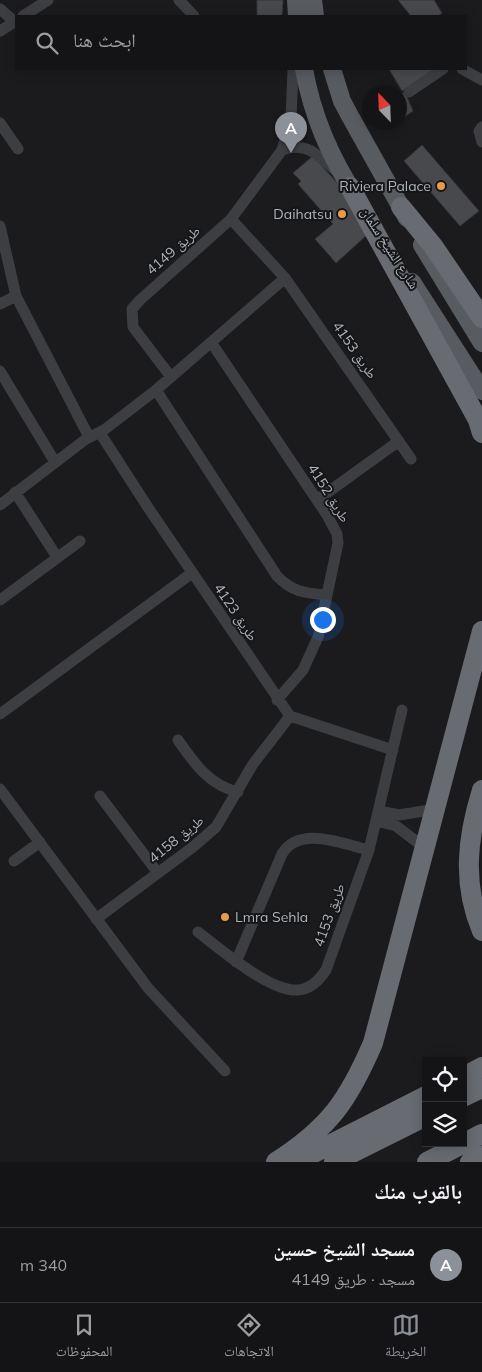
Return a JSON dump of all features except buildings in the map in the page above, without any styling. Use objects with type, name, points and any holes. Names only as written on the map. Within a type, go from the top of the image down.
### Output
[{"type":"highway","points":[[347,183],[478,420],[482,433]]},
{"type":"highway","points":[[400,207],[433,246],[482,318]]},
{"type":"highway","points":[[276,1162],[302,1146],[330,1119],[356,1083],[373,1043],[482,631]]},
{"type":"highway","points":[[482,790],[472,822],[468,865],[472,900],[482,931]]},
{"type":"highway","points":[[467,1074],[482,1067]]},
{"type":"highway","points":[[467,1095],[482,1088]]},
{"type":"highway","points":[[296,1162],[422,1098]]},
{"type":"highway","points":[[334,1162],[422,1118]]},
{"type":"highway","points":[[427,1162],[482,1134]]},
{"type":"highway","points":[[470,1162],[482,1156]]},
{"type":"main road","points":[[313,0],[315,15]]},
{"type":"main road","points":[[322,0],[324,15]]},
{"type":"main road","name":"شارع الشيخ سلمان","points":[[304,70],[316,114],[347,183],[482,391]]},
{"type":"main road","name":"شارع الشيخ سلمان","points":[[332,70],[342,101],[400,207],[482,342]]},
{"type":"street","points":[[179,0],[193,15]]},
{"type":"street","points":[[25,15],[45,1]]},
{"type":"street","points":[[0,9],[15,18]]},
{"type":"street","points":[[0,31],[15,22]]},
{"type":"street","name":"طريق 4149","points":[[171,377],[133,327],[132,310],[140,300],[231,219],[282,150],[292,118],[293,70]]},
{"type":"street","points":[[409,92],[442,70]]},
{"type":"street","points":[[464,70],[482,80]]},
{"type":"street","points":[[0,123],[18,149]]},
{"type":"street","points":[[482,127],[479,131],[482,142]]},
{"type":"street","points":[[282,150],[293,146],[306,147],[347,183]]},
{"type":"street","name":"طريق 4153","points":[[231,219],[285,278],[411,459]]},
{"type":"street","name":"طريق 4123","points":[[0,226],[16,296],[94,435],[192,573],[277,700],[290,716]]},
{"type":"street","points":[[0,505],[55,462],[156,390],[285,278]]},
{"type":"street","points":[[0,304],[16,296]]},
{"type":"street","name":"طريق 4152","points":[[211,342],[317,500],[337,534],[338,543],[318,637],[303,670],[277,700]]},
{"type":"street","points":[[0,372],[55,462]]},
{"type":"street","points":[[156,390],[277,576],[290,589],[326,595]]},
{"type":"street","points":[[317,500],[399,441]]},
{"type":"street","points":[[15,492],[57,557]]},
{"type":"street","points":[[0,600],[80,541]]},
{"type":"street","points":[[0,714],[192,573]]},
{"type":"street","name":"طريق 4153","points":[[236,962],[289,990],[300,990],[310,986],[320,979],[326,970],[369,850],[402,710]]},
{"type":"street","points":[[290,716],[393,750]]},
{"type":"street","name":"طريق 4158","points":[[96,918],[205,838],[216,827],[260,753],[290,716]]},
{"type":"street","points":[[178,740],[193,761],[217,785],[238,792]]},
{"type":"street","points":[[0,789],[148,988],[226,1071]]},
{"type":"street","points":[[100,796],[158,873]]},
{"type":"street","points":[[378,816],[399,815],[436,809]]},
{"type":"street","points":[[378,816],[396,826],[426,848]]},
{"type":"street","points":[[198,932],[236,962],[282,854],[292,843],[306,838],[369,850]]},
{"type":"street","points":[[14,861],[40,842]]},
{"type":"place","name":"مسجد الشيخ حسين","points":[[291,153]]},
{"type":"place","name":"Riviera Palace","points":[[441,186]]},
{"type":"place","name":"Daihatsu","points":[[342,214]]},
{"type":"place","name":"Lmra Sehla","points":[[225,917]]}]
